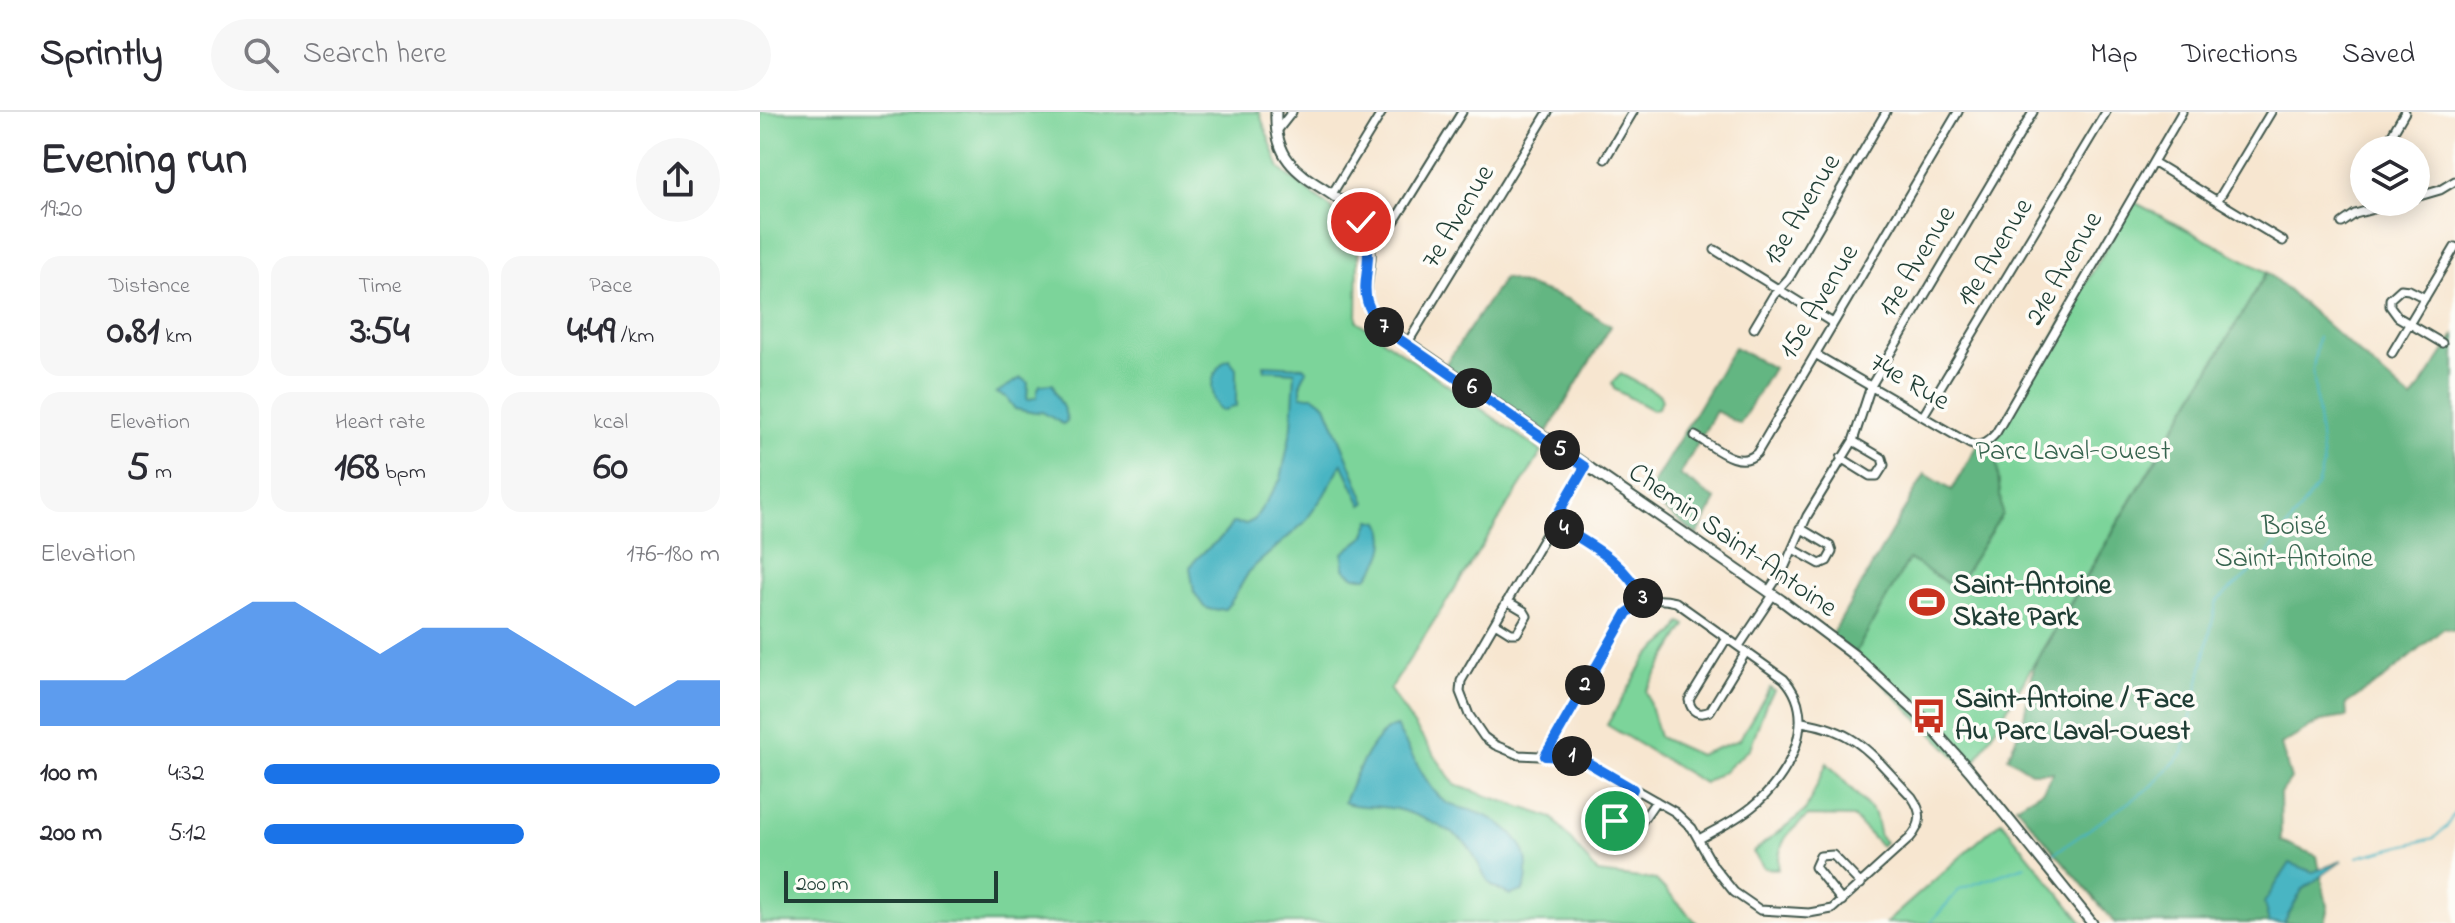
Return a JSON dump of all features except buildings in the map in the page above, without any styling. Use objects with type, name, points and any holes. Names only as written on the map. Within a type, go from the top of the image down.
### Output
[{"type":"street","points":[[1276,112],[1280,144],[1291,164],[1310,182],[1353,211],[1368,240],[1389,230],[1462,112]]},
{"type":"street","points":[[1277,131],[1292,112]]},
{"type":"street","points":[[1332,194],[1382,112]]},
{"type":"street","name":"7e Avenue","points":[[1407,344],[1548,112]]},
{"type":"street","points":[[1605,159],[1633,112]]},
{"type":"street","name":"13e Avenue","points":[[1754,328],[1773,296],[1789,278],[1886,112]]},
{"type":"street","name":"15e Avenue","points":[[1695,436],[1740,461],[1753,457],[1958,112]]},
{"type":"street","name":"17e Avenue","points":[[1727,638],[1689,700],[1690,707],[1696,713],[1710,711],[1771,594],[1800,528],[1853,441],[1871,386],[2033,112]]},
{"type":"street","name":"19e Avenue","points":[[1923,416],[2106,112]]},
{"type":"street","name":"21e Avenue","points":[[1982,444],[1996,433],[2182,112]]},
{"type":"street","points":[[2218,200],[2271,112]]},
{"type":"street","points":[[2391,136],[2405,112]]},
{"type":"street","points":[[2153,162],[2283,241]]},
{"type":"street","points":[[2430,193],[2455,181]]},
{"type":"street","points":[[2342,223],[2352,216]]},
{"type":"street","name":"Chemin Saint-Antoine","points":[[1368,240],[1370,259],[1364,296],[1371,315],[1407,344],[1822,629],[1854,655],[1924,719],[1970,771],[2092,923]]},
{"type":"street","points":[[2392,353],[2455,247]]},
{"type":"street","points":[[1715,250],[1833,323]]},
{"type":"street","points":[[2425,298],[2401,289],[2390,299],[2393,313],[2442,343]]},
{"type":"street","name":"74e Rue","points":[[1815,354],[1970,444],[1982,444]]},
{"type":"street","points":[[1841,458],[1870,476],[1877,476],[1884,465],[1882,458],[1853,441]]},
{"type":"street","points":[[1585,467],[1461,681],[1463,703],[1476,726],[1495,745],[1519,755],[1580,758],[1656,801],[1684,820],[1734,892],[1760,910],[1823,912],[1842,901],[1919,828],[1921,817],[1918,806],[1850,735],[1802,722]]},
{"type":"street","points":[[1553,522],[1615,562],[1635,583],[1644,601]]},
{"type":"street","points":[[1793,549],[1820,564],[1827,561],[1832,552],[1830,546],[1800,528]]},
{"type":"street","points":[[1545,756],[1627,613],[1644,601],[1659,598],[1676,602],[1792,687],[1802,722],[1792,754],[1766,793],[1750,809],[1699,839]]},
{"type":"street","points":[[1495,623],[1511,633],[1517,633],[1526,622],[1524,611],[1507,601]]},
{"type":"street","points":[[1633,789],[1615,821],[1621,834],[1634,833],[1656,801]]},
{"type":"street","points":[[1842,901],[1817,873],[1815,867],[1820,856],[1833,855],[1861,884]]},
{"type":"green space","points":[[760,112],[1259,112],[1280,169],[1332,209],[1358,246],[1357,321],[1542,452],[1390,690],[1455,785],[1553,818],[1598,873],[1656,880],[1697,923],[760,923]]},
{"type":"green space","name":"Parc Laval-Ouest","points":[[2134,202],[2267,272],[1970,771],[1854,655],[1909,559],[1955,588],[2002,514],[1994,436]]},
{"type":"green space","name":"Boisé Saint-Antoine","points":[[2267,272],[2412,400],[2455,335],[2455,631],[2444,628],[2386,677],[2346,704],[2347,717],[2321,721],[2281,745],[2291,779],[2280,794],[2281,841],[2317,856],[2328,911],[2325,923],[2115,923],[2016,806],[2043,790],[2053,772],[2031,772],[2008,757],[2023,722],[2034,666]]},
{"type":"green space","points":[[1504,278],[1567,299],[1611,326],[1547,433],[1445,365]]},
{"type":"green space","points":[[1734,347],[1773,368],[1740,424],[1716,411],[1680,475],[1716,500],[1697,535],[1646,496]]},
{"type":"green space","points":[[1621,374],[1659,394],[1662,400],[1658,408],[1652,410],[1614,389],[1612,383]]},
{"type":"green space","points":[[1994,436],[2002,514],[1955,588],[1909,559],[1854,655],[1829,640],[1925,474],[1952,490],[1977,445]]},
{"type":"green space","points":[[1681,622],[1686,625],[1646,691],[1659,737],[1699,755],[1739,740],[1770,688],[1774,691],[1750,748],[1724,771],[1704,783],[1607,725],[1647,657],[1675,633]]},
{"type":"green space","points":[[1827,763],[1875,814],[1880,837],[1885,842],[1881,846],[1853,817],[1808,816],[1786,838],[1780,851],[1778,869],[1764,868],[1753,852],[1805,811]]},
{"type":"green space","points":[[2001,821],[2083,923],[1886,923]]},
{"type":"water","points":[[1229,359],[1236,368],[1236,406],[1222,411],[1214,399],[1212,384],[1218,369]]},
{"type":"water","points":[[1264,365],[1303,367],[1307,370],[1301,382],[1301,396],[1314,396],[1326,405],[1366,503],[1362,505],[1342,463],[1304,523],[1250,570],[1225,609],[1212,610],[1204,607],[1194,592],[1190,567],[1223,536],[1232,523],[1246,524],[1254,520],[1281,479],[1292,426],[1295,372],[1265,370]]},
{"type":"water","points":[[1021,378],[1028,383],[1027,400],[1037,397],[1040,385],[1053,384],[1067,421],[1063,424],[1042,412],[1015,409],[1006,397],[996,393]]},
{"type":"water","points":[[1371,520],[1380,522],[1385,544],[1377,565],[1367,577],[1355,577],[1344,569],[1343,553],[1364,537]]},
{"type":"water","points":[[1396,726],[1424,776],[1444,801],[1492,819],[1516,838],[1527,866],[1523,891],[1510,895],[1493,886],[1466,844],[1435,824],[1399,810],[1344,802],[1372,747]]},
{"type":"water","points":[[2342,861],[2302,890],[2284,923],[2269,923],[2264,903],[2290,863],[2313,872]]},
{"type":"waterway","points":[[2052,855],[2152,786],[2183,753],[2217,601],[2263,561],[2317,486],[2323,465],[2313,369],[2318,337]]},
{"type":"waterway","points":[[2357,857],[2434,838],[2447,826],[2455,811]]},
{"type":"waterway","points":[[1930,923],[1960,889],[2025,866]]},
{"type":"place","name":"Saint-Antoine Skate Park","points":[[1927,602]]},
{"type":"place","name":"Saint-Antoine / Face Au Parc Laval-Ouest","points":[[1929,716]]},
{"type":"route","points":[[1361,222],[1368,240],[1370,259],[1364,296],[1371,315],[1392,334],[1585,467],[1553,522],[1615,562],[1635,583],[1644,601],[1627,613],[1545,756],[1580,758],[1633,789],[1615,821]]}]
